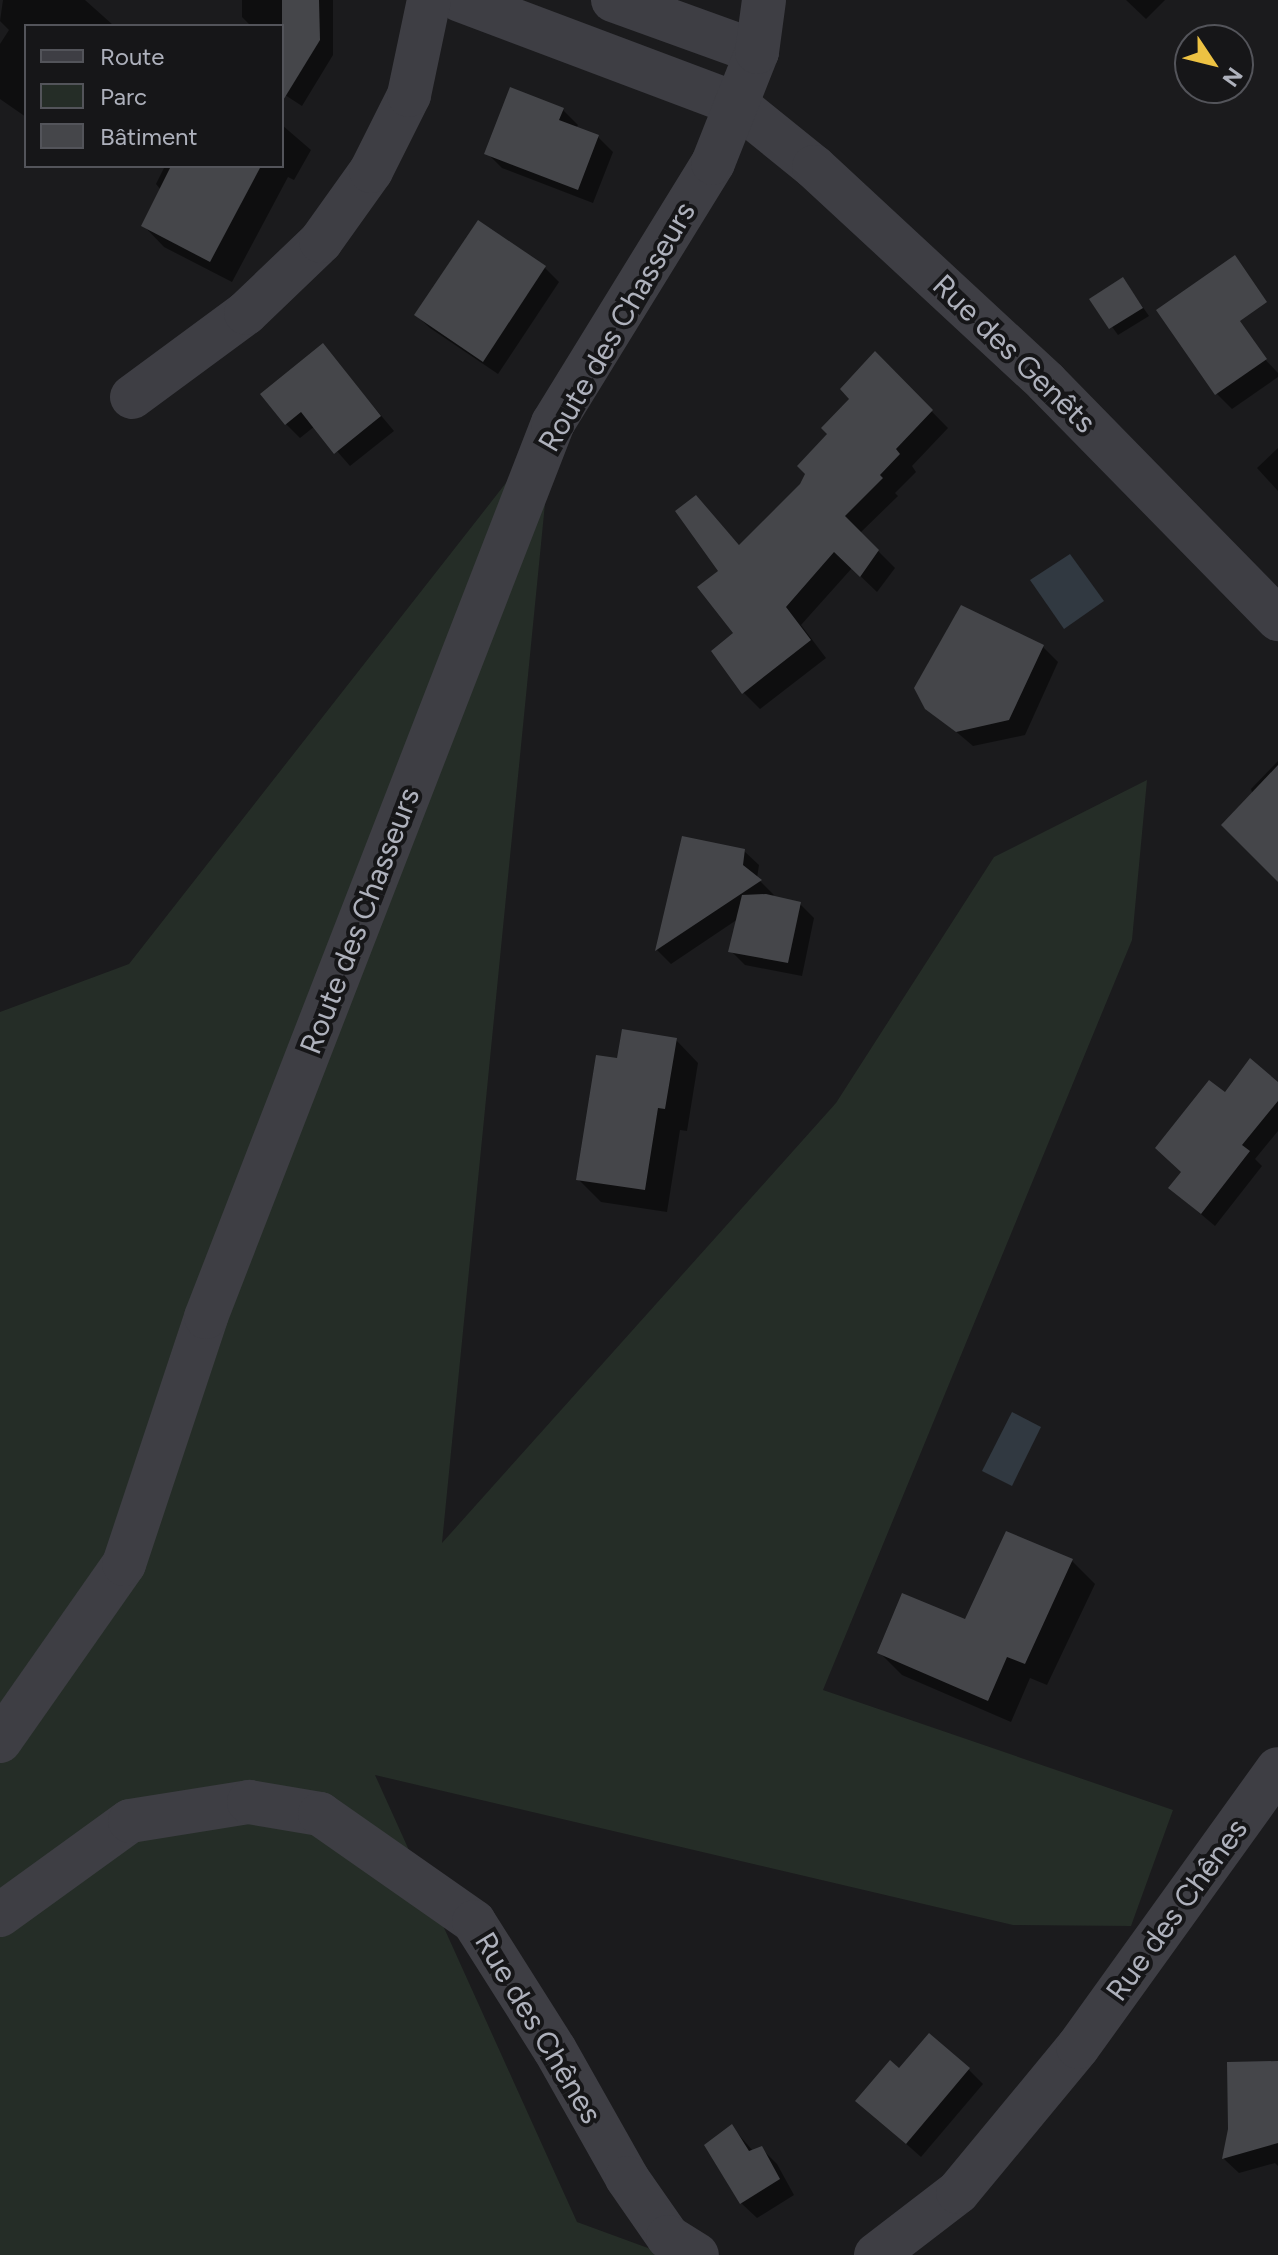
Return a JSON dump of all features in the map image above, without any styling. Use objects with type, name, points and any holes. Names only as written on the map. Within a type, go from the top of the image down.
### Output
[{"type":"street","points":[[132,397],[246,313],[321,241],[371,171],[409,95],[429,0]]},
{"type":"street","points":[[460,0],[736,104]]},
{"type":"street","points":[[613,0],[757,52]]},
{"type":"street","name":"Route des Chasseurs","points":[[0,1741],[124,1564],[206,1317],[553,423],[713,163],[757,52],[764,0]]},
{"type":"street","name":"Rue des Genêts","points":[[736,104],[814,167],[1046,382],[1278,619]]},
{"type":"street","name":"Rue des Chênes","points":[[876,2255],[958,2192],[978,2168],[1078,2047],[1278,1769]]},
{"type":"street","name":"Rue des Chênes","points":[[0,1915],[130,1821],[249,1802],[320,1814],[474,1922],[555,2050],[627,2178],[668,2237],[697,2255]]},
{"type":"green space","points":[[553,423],[442,1543],[836,1103],[994,857],[1147,780],[1132,940],[823,1690],[1173,1810],[1131,1926],[1013,1925],[375,1775],[577,2222],[667,2255],[0,2255],[0,1012],[129,964]]},
{"type":"shaded area","points":[[1070,554],[1104,601],[1064,629],[1030,580]]},
{"type":"shaded area","points":[[1012,1412],[1041,1427],[1012,1486],[982,1471]]},
{"type":"building","points":[[282,0],[319,0],[320,40],[284,99],[284,24]]},
{"type":"building","points":[[510,87],[564,108],[559,120],[599,135],[578,190],[484,154]]},
{"type":"building","points":[[170,168],[260,168],[210,262],[141,226]]},
{"type":"building","points":[[478,220],[546,266],[483,362],[414,315]]},
{"type":"building","points":[[1235,255],[1267,302],[1240,321],[1267,359],[1215,395],[1156,310]]},
{"type":"building","points":[[1123,277],[1143,308],[1109,329],[1089,299]]},
{"type":"building","points":[[323,343],[381,416],[334,454],[301,412],[285,425],[260,394]]},
{"type":"building","points":[[875,351],[933,410],[896,449],[900,454],[880,475],[883,478],[845,516],[879,550],[860,577],[834,552],[786,607],[811,640],[742,694],[711,651],[733,633],[697,587],[718,571],[675,511],[696,495],[739,545],[800,484],[805,474],[797,466],[827,434],[821,428],[849,399],[840,389]]},
{"type":"building","points":[[961,605],[1044,645],[1009,720],[956,732],[925,709],[914,688]]},
{"type":"building","points":[[1278,765],[1278,882],[1221,825]]},
{"type":"building","points":[[682,836],[745,849],[743,865],[762,880],[655,951]]},
{"type":"building","points":[[766,894],[801,902],[788,963],[728,952],[742,895]]},
{"type":"building","points":[[622,1029],[677,1038],[665,1109],[658,1108],[645,1190],[576,1180],[596,1055],[617,1058]]},
{"type":"building","points":[[1250,1058],[1278,1082],[1278,1101],[1242,1145],[1250,1151],[1201,1214],[1168,1188],[1181,1172],[1155,1148],[1209,1080],[1225,1092]]},
{"type":"building","points":[[1006,1531],[1073,1559],[1025,1664],[1007,1657],[988,1701],[877,1653],[902,1593],[965,1619]]},
{"type":"building","points":[[929,2033],[970,2068],[906,2144],[855,2101],[890,2060],[899,2068]]},
{"type":"building","points":[[1278,2061],[1278,2143],[1222,2159],[1228,2129],[1227,2062]]},
{"type":"building","points":[[732,2124],[749,2151],[762,2146],[780,2179],[740,2204],[704,2145]]}]
